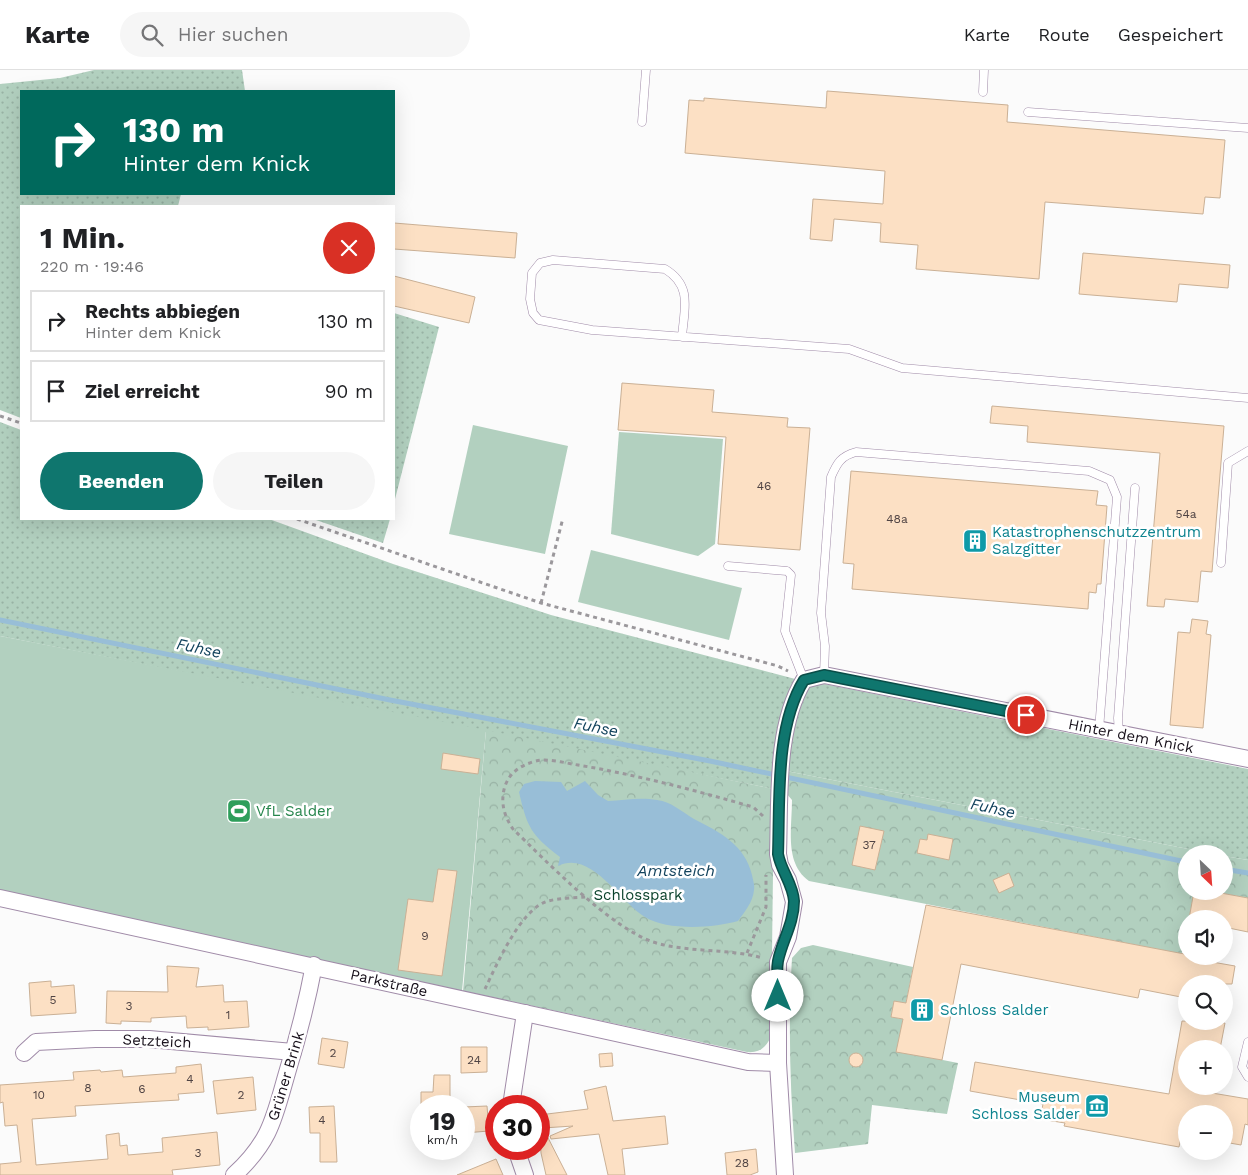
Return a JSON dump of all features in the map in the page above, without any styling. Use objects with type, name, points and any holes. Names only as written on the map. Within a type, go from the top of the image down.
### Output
[{"type":"street","name":"Hinter dem Knick","points":[[804,680],[824,675],[1248,759]]},
{"type":"street","points":[[786,1175],[778,1062],[778,962],[788,937],[794,902],[788,880],[780,866],[778,854],[780,791],[781,766],[794,695],[804,680]]},
{"type":"street","name":"Parkstraße","points":[[0,898],[314,965],[525,1014],[748,1062],[778,1062]]},
{"type":"street","name":"Grüner Brink","points":[[234,1175],[258,1150],[269,1132],[277,1111],[304,1018],[314,965]]},
{"type":"street","points":[[513,1095],[525,1014]]},
{"type":"street","name":"Setzteich","points":[[24,1053],[36,1042],[95,1039],[149,1039],[293,1052]]},
{"type":"street","points":[[520,1160],[525,1175]]},
{"type":"lane","points":[[642,122],[646,70]]},
{"type":"lane","points":[[983,92],[984,70]]},
{"type":"lane","points":[[1028,112],[1248,128]]},
{"type":"lane","points":[[682,337],[685,300],[683,285],[675,275],[665,269],[553,260],[540,263],[532,272],[530,299],[533,313],[539,320],[592,330],[682,337],[849,349],[902,368],[1248,398]]},
{"type":"lane","points":[[1221,563],[1228,462],[1248,451]]},
{"type":"lane","points":[[824,675],[825,646],[821,614],[831,477],[837,463],[845,455],[856,452],[1089,471],[1110,480],[1117,497],[1099,730]]},
{"type":"lane","points":[[1119,734],[1118,718],[1135,488]]},
{"type":"lane","points":[[728,566],[787,571],[790,576],[785,632],[804,680]]},
{"type":"lane","points":[[1248,1042],[1242,1067],[1248,1077]]},
{"type":"path","points":[[0,416],[20,423]]},
{"type":"path","points":[[542,603],[563,518]]},
{"type":"path","points":[[300,520],[542,603],[778,666],[804,680]]},
{"type":"path","points":[[765,824],[762,815],[752,807],[674,784],[620,772],[558,762],[538,760],[522,766],[508,776],[503,793],[505,816],[513,829],[609,915],[652,942],[747,953],[778,962]]},
{"type":"path","points":[[747,953],[766,907],[766,870]]},
{"type":"path","points":[[479,1003],[503,952],[531,913],[546,902],[587,896]]},
{"type":"green space","points":[[94,70],[242,70],[245,90],[20,90],[20,195],[181,195],[178,205],[20,205],[20,418],[0,410],[0,84],[60,78]]},
{"type":"green space","points":[[395,313],[439,327],[395,499]]},
{"type":"green space","points":[[0,422],[20,430],[20,520],[272,520],[393,564],[551,615],[799,680],[774,789],[0,636]]},
{"type":"green space","points":[[473,425],[568,446],[545,554],[449,534]]},
{"type":"green space","points":[[619,432],[723,439],[715,544],[698,556],[611,534]]},
{"type":"green space","points":[[316,520],[390,520],[383,543]]},
{"type":"green space","points":[[591,550],[742,588],[729,640],[578,602]]},
{"type":"green space","name":"VfL Salder","points":[[0,636],[486,730],[462,991],[0,892]]},
{"type":"green space","points":[[815,682],[1248,769],[1248,860],[1233,858],[1233,845],[1178,845],[1178,847],[786,771],[790,742],[803,692]]},
{"type":"green space","name":"Schlosspark","points":[[486,730],[774,789],[771,1037],[764,1047],[759,1051],[747,1052],[463,991]]},
{"type":"green space","points":[[786,771],[1178,847],[1178,900],[1201,900],[1199,910],[1178,910],[1178,953],[809,881],[801,874],[793,855],[791,844],[792,800],[786,793]]},
{"type":"green space","points":[[1233,858],[1248,860],[1248,898],[1233,895]]},
{"type":"green space","points":[[813,945],[913,967],[906,1003],[894,1002],[891,1017],[903,1019],[897,1051],[958,1063],[947,1114],[872,1105],[868,1144],[795,1153],[790,1056],[792,958],[801,948]]},
{"type":"water","name":"Amtsteich","points":[[535,781],[561,782],[567,791],[585,781],[598,795],[608,801],[651,799],[662,801],[713,829],[730,841],[744,855],[749,865],[754,888],[748,906],[738,921],[704,927],[665,925],[645,917],[635,910],[593,871],[582,865],[570,863],[558,866],[560,857],[536,836],[528,822],[522,804],[519,792],[524,784]]},
{"type":"building","points":[[827,91],[1008,105],[1007,122],[1225,140],[1220,198],[1205,197],[1203,214],[1045,202],[1039,279],[916,269],[918,245],[880,242],[881,223],[834,219],[832,241],[810,239],[813,199],[883,204],[885,171],[685,153],[689,100],[704,101],[704,98],[826,108]]},
{"type":"building","points":[[395,223],[517,233],[515,258],[395,249]]},
{"type":"building","points":[[1083,253],[1230,265],[1228,288],[1179,284],[1177,302],[1079,294]]},
{"type":"building","points":[[395,276],[475,297],[469,323],[395,306]]},
{"type":"building","points":[[622,383],[714,390],[712,412],[788,418],[787,427],[810,428],[800,550],[718,544],[726,437],[618,430]]},
{"type":"building","points":[[992,406],[1224,426],[1212,572],[1201,571],[1198,602],[1165,599],[1164,607],[1147,606],[1160,453],[1027,442],[1028,426],[990,423]]},
{"type":"building","name":"Katastrophenschutzzentrum Salzgitter","points":[[851,471],[1098,491],[1096,505],[1107,506],[1101,584],[1097,584],[1096,593],[1089,592],[1088,609],[852,589],[854,564],[843,563]]},
{"type":"building","points":[[1192,619],[1208,621],[1206,634],[1211,635],[1203,728],[1170,725],[1178,632],[1190,633]]},
{"type":"building","points":[[443,753],[480,759],[478,774],[441,769]]},
{"type":"building","points":[[860,826],[884,831],[875,870],[852,865]]},
{"type":"building","points":[[928,834],[953,839],[949,860],[917,853],[920,839],[927,840]]},
{"type":"building","points":[[438,869],[457,871],[442,976],[398,970],[408,899],[433,902]]},
{"type":"building","points":[[1009,873],[1014,886],[999,893],[993,880]]},
{"type":"building","points":[[1233,895],[1248,898],[1248,932],[1233,929],[1233,910],[1191,910],[1192,900],[1233,900]]},
{"type":"building","points":[[926,905],[1178,953],[1178,965],[1235,966],[1233,978],[1233,975],[1178,975],[1178,996],[1140,989],[1138,998],[961,964],[942,1060],[896,1052],[903,1019],[891,1017],[894,1001],[906,1003]]},
{"type":"building","points":[[167,966],[199,968],[196,987],[223,985],[224,1002],[247,1001],[249,1027],[208,1030],[208,1027],[187,1028],[186,1016],[151,1018],[151,1022],[121,1021],[121,1024],[106,1023],[107,991],[168,992]]},
{"type":"building","points":[[51,981],[51,987],[74,985],[76,1013],[31,1016],[29,983]]},
{"type":"building","points":[[1180,1030],[1224,1030],[1222,1040],[1179,1040]]},
{"type":"building","points":[[322,1038],[348,1042],[344,1068],[318,1064]]},
{"type":"building","points":[[1178,1043],[1178,1095],[1224,1095],[1248,1099],[1248,1125],[1245,1124],[1241,1145],[1233,1144],[1233,1105],[1178,1105],[1178,1147],[1064,1126],[1065,1123],[1040,1119],[1043,1104],[970,1091],[975,1062],[1169,1094]]},
{"type":"building","points":[[461,1047],[487,1047],[487,1072],[461,1073]]},
{"type":"building","points":[[612,1053],[613,1066],[600,1067],[599,1054]]},
{"type":"building","points":[[856,1053],[861,1055],[863,1060],[861,1065],[856,1067],[851,1065],[849,1060],[851,1055]]},
{"type":"building","points":[[201,1064],[204,1092],[178,1094],[179,1100],[75,1106],[76,1116],[32,1119],[36,1165],[108,1159],[106,1135],[119,1133],[120,1146],[127,1145],[128,1155],[163,1152],[162,1138],[217,1132],[220,1165],[172,1170],[173,1175],[0,1175],[0,1164],[21,1162],[17,1125],[5,1126],[3,1102],[0,1103],[0,1085],[74,1080],[73,1072],[100,1070],[101,1072],[122,1070],[123,1077],[176,1073],[176,1067]]},
{"type":"building","points":[[434,1075],[450,1075],[450,1095],[421,1095],[421,1092],[433,1092]]},
{"type":"building","points":[[253,1077],[256,1110],[217,1114],[213,1081]]},
{"type":"building","points":[[606,1086],[613,1121],[665,1116],[668,1144],[622,1149],[625,1175],[608,1175],[599,1134],[551,1139],[550,1136],[573,1126],[550,1128],[550,1114],[588,1109],[584,1091]]},
{"type":"building","points":[[334,1106],[337,1162],[320,1162],[320,1133],[310,1133],[309,1107]]},
{"type":"building","points":[[485,1106],[485,1131],[475,1132],[475,1107]]},
{"type":"building","points":[[550,1142],[567,1175],[546,1175],[543,1160],[550,1160]]},
{"type":"building","points":[[756,1149],[758,1172],[750,1175],[727,1175],[725,1153]]},
{"type":"building","points":[[496,1160],[503,1175],[457,1175]]},
{"type":"waterway","name":"Fuhse","points":[[0,620],[390,700],[710,761],[1178,860]]},
{"type":"waterway","name":"Fuhse","points":[[1233,870],[1248,873]]},
{"type":"place","name":"Katastrophenschutzzentrum Salzgitter","points":[[975,541]]},
{"type":"place","name":"VfL Salder","points":[[239,811]]},
{"type":"place","name":"Schloss Salder","points":[[922,1010]]},
{"type":"place","name":"Museum Schloss Salder","points":[[1097,1106]]},
{"type":"route","points":[[778,996],[778,962],[788,937],[794,902],[792,890],[780,866],[778,854],[781,766],[794,695],[804,680],[824,675],[1026,715]]}]
